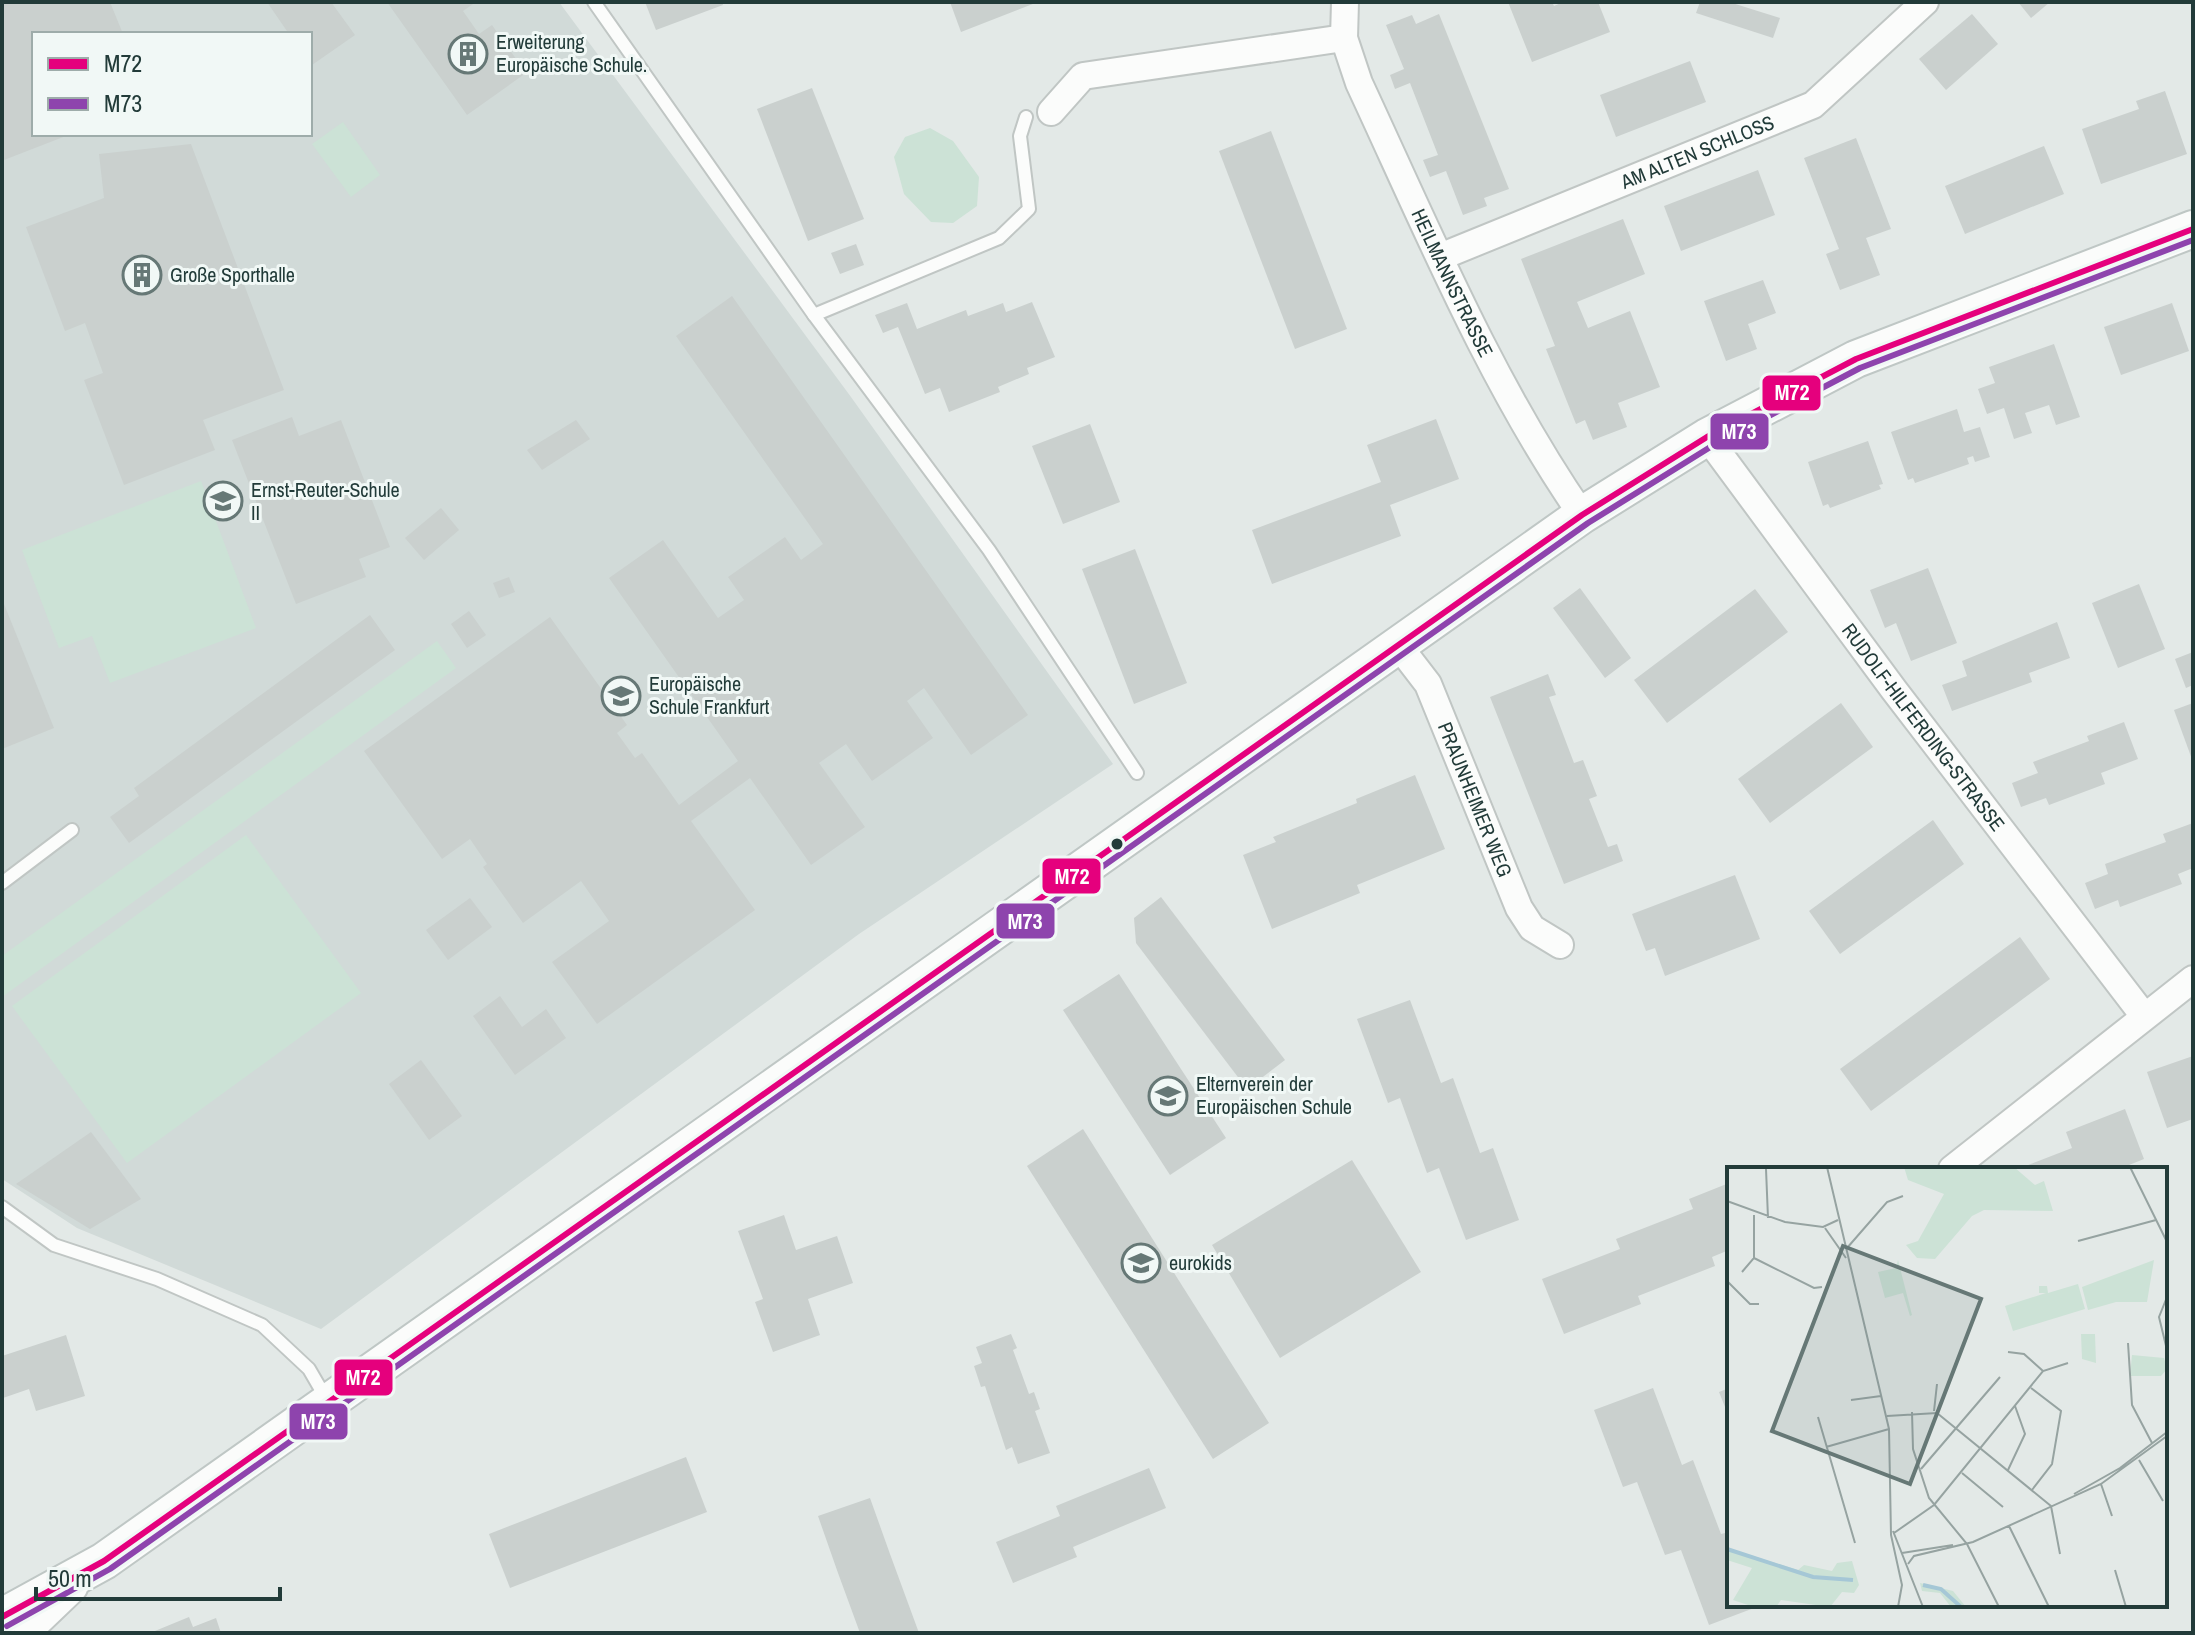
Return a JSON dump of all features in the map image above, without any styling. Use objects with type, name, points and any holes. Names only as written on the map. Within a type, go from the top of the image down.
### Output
[{"type":"main road","points":[[12,1613],[104,1561],[1582,515],[1707,437],[1856,359],[2193,229]]},
{"type":"street","name":"HEILMANNSTRASSE","points":[[1345,2],[1344,38],[1359,83],[1494,368],[1556,477],[1582,515]]},
{"type":"street","name":"AM ALTEN SCHLOSS","points":[[1440,257],[1813,105],[1925,2]]},
{"type":"street","points":[[1038,114],[1083,76],[1344,38]]},
{"type":"street","name":"RUDOLF-HILFERDING-STRASSE","points":[[1707,437],[1903,701],[2144,1016]]},
{"type":"street","name":"PRAUNHEIMER WEG","points":[[1398,645],[1428,684],[1519,908],[1532,928],[1560,945]]},
{"type":"street","points":[[1955,1167],[2193,979]]},
{"type":"lane","points":[[594,2],[814,315],[989,550],[1137,773]]},
{"type":"lane","points":[[814,315],[999,238],[1029,209],[1020,136],[1038,114]]},
{"type":"lane","points":[[2,883],[72,830]]},
{"type":"lane","points":[[2,1207],[54,1245],[157,1279],[262,1325],[309,1369],[329,1402]]},
{"type":"shaded area","name":"Europäische Schule Frankfurt","points":[[2,2],[559,2],[851,397],[1113,764],[859,934],[321,1329],[77,1228],[2,1179]]},
{"type":"green space","points":[[343,122],[380,175],[351,197],[312,144]]},
{"type":"green space","points":[[930,128],[953,141],[979,177],[977,206],[953,223],[931,222],[904,194],[894,157],[905,137]]},
{"type":"green space","points":[[201,481],[256,628],[110,683],[92,636],[59,648],[22,550]]},
{"type":"green space","points":[[437,641],[456,668],[2,997],[2,956]]},
{"type":"green space","points":[[246,835],[361,993],[127,1163],[12,1006]]},
{"type":"building","points":[[2,2],[110,2],[122,32],[32,32],[32,136],[66,136],[4,160]]},
{"type":"building","points":[[267,2],[331,2],[355,35],[312,65],[312,32],[288,32]]},
{"type":"building","name":"Erweiterung Europäische Schule.","points":[[387,2],[476,2],[463,11],[479,34],[492,25],[526,73],[467,115]]},
{"type":"building","points":[[645,2],[722,2],[723,5],[656,30]]},
{"type":"building","points":[[950,2],[1038,2],[961,32]]},
{"type":"building","points":[[1508,2],[1552,2],[1554,6],[1563,2],[1598,2],[1610,32],[1532,62]]},
{"type":"building","points":[[1700,2],[1729,2],[1780,18],[1773,38],[1696,13]]},
{"type":"building","points":[[2018,2],[2050,2],[2031,18]]},
{"type":"building","points":[[1439,14],[1509,189],[1484,198],[1487,206],[1463,215],[1446,171],[1430,177],[1423,160],[1438,155],[1410,83],[1395,89],[1390,75],[1404,69],[1386,25],[1412,15],[1416,24]]},
{"type":"building","points":[[1972,14],[1998,44],[1946,90],[1919,59]]},
{"type":"building","points":[[1690,61],[1706,102],[1616,137],[1600,95]]},
{"type":"building","points":[[812,88],[864,219],[808,241],[757,109]]},
{"type":"building","points":[[2165,91],[2187,154],[2101,184],[2082,129],[2139,109],[2136,101]]},
{"type":"building","points":[[1271,131],[1347,329],[1295,349],[1219,151]]},
{"type":"building","points":[[1856,138],[1891,229],[1866,238],[1880,275],[1840,290],[1826,254],[1839,249],[1804,158]]},
{"type":"building","name":"Große Sporthalle","points":[[191,144],[284,390],[203,420],[215,450],[124,485],[84,380],[103,373],[85,323],[65,331],[26,227],[104,198],[99,154]]},
{"type":"building","points":[[2044,146],[2064,194],[1965,234],[1945,186]]},
{"type":"building","points":[[1758,170],[1775,215],[1681,251],[1664,206]]},
{"type":"building","points":[[1623,219],[1645,274],[1577,302],[1588,328],[1630,311],[1660,387],[1618,403],[1627,427],[1593,440],[1585,420],[1576,424],[1546,349],[1555,346],[1521,259]]},
{"type":"building","points":[[856,244],[864,265],[840,274],[831,253]]},
{"type":"building","points":[[1763,280],[1776,313],[1748,324],[1757,349],[1726,361],[1704,301]]},
{"type":"building","points":[[732,296],[1028,715],[971,755],[924,688],[907,701],[933,738],[872,781],[846,744],[819,763],[865,827],[811,865],[750,778],[691,821],[755,910],[597,1024],[552,962],[609,921],[581,881],[523,923],[483,867],[487,864],[470,839],[442,859],[364,751],[550,617],[627,725],[617,733],[635,758],[642,753],[679,805],[738,761],[609,578],[663,540],[718,618],[744,600],[728,577],[785,537],[801,560],[823,544],[676,336]]},
{"type":"building","points":[[1032,302],[1055,357],[1027,368],[1029,374],[998,387],[1000,392],[949,412],[940,388],[925,394],[898,327],[883,333],[875,315],[907,303],[917,329],[966,310],[968,316],[1003,303],[1006,312]]},
{"type":"building","points":[[2172,303],[2189,351],[2121,375],[2104,327]]},
{"type":"building","points":[[2054,344],[2080,417],[2056,425],[2049,405],[2025,413],[2032,433],[2014,439],[2004,408],[1987,414],[1978,389],[1995,383],[1989,367]]},
{"type":"building","points":[[1957,409],[1964,432],[1980,427],[1990,457],[1975,462],[1973,456],[1967,458],[1969,464],[1915,483],[1913,478],[1908,480],[1891,432]]},
{"type":"building","points":[[292,417],[299,436],[341,420],[390,547],[359,559],[366,577],[296,604],[232,440]]},
{"type":"building","points":[[1436,419],[1459,479],[1390,505],[1401,536],[1272,584],[1252,530],[1381,482],[1367,445]]},
{"type":"building","points":[[576,420],[590,439],[542,470],[527,450]]},
{"type":"building","points":[[1090,424],[1120,502],[1063,524],[1032,446]]},
{"type":"building","points":[[1868,441],[1883,484],[1879,485],[1881,489],[1830,508],[1828,504],[1823,506],[1808,462]]},
{"type":"building","points":[[441,508],[459,530],[424,560],[405,538]]},
{"type":"building","points":[[1135,549],[1187,683],[1134,704],[1082,569]]},
{"type":"building","points":[[1928,568],[1957,643],[1911,661],[1896,623],[1885,628],[1870,590]]},
{"type":"building","points":[[509,577],[515,592],[499,598],[493,583]]},
{"type":"building","points":[[2139,584],[2165,649],[2118,668],[2092,603]]},
{"type":"building","points":[[1580,588],[1631,658],[1605,678],[1553,608]]},
{"type":"building","points":[[1755,589],[1788,632],[1667,723],[1634,680]]},
{"type":"building","points":[[2,599],[54,728],[2,749]]},
{"type":"building","points":[[469,611],[486,635],[467,648],[451,624]]},
{"type":"building","points":[[370,615],[395,650],[129,843],[110,817],[139,796],[134,788]]},
{"type":"building","points":[[2057,622],[2070,658],[2029,673],[2032,682],[1952,711],[1942,685],[1967,676],[1962,661]]},
{"type":"building","points":[[2193,652],[2193,685],[2186,688],[2175,659]]},
{"type":"building","points":[[1548,674],[1556,695],[1549,697],[1574,763],[1583,760],[1597,796],[1589,799],[1608,847],[1617,844],[1623,861],[1564,884],[1490,697]]},
{"type":"building","points":[[1841,703],[1873,747],[1770,823],[1738,779]]},
{"type":"building","points":[[2193,703],[2193,762],[2174,710]]},
{"type":"building","points":[[2124,722],[2138,759],[2101,773],[2105,784],[2049,805],[2046,798],[2021,807],[2012,783],[2038,773],[2033,762],[2089,741],[2087,736]]},
{"type":"building","points":[[1415,775],[1445,849],[1357,885],[1360,893],[1272,929],[1243,855],[1276,842],[1273,837],[1357,803],[1356,799]]},
{"type":"building","points":[[1933,820],[1964,864],[1840,954],[1809,911]]},
{"type":"building","points":[[2193,823],[2193,868],[2178,874],[2182,884],[2120,907],[2118,900],[2095,909],[2085,883],[2108,874],[2105,864],[2166,842],[2163,834]]},
{"type":"building","points":[[1735,875],[1760,939],[1665,976],[1655,948],[1646,951],[1632,914]]},
{"type":"building","points":[[1161,897],[1285,1060],[1247,1089],[1136,943],[1134,918]]},
{"type":"building","points":[[470,898],[492,927],[448,960],[426,930]]},
{"type":"building","points":[[2020,937],[2050,979],[1871,1111],[1840,1069]]},
{"type":"building","points":[[1119,974],[1226,1138],[1170,1175],[1063,1010]]},
{"type":"building","points":[[500,996],[522,1027],[546,1009],[566,1038],[515,1075],[473,1016]]},
{"type":"building","points":[[1410,1000],[1441,1083],[1453,1078],[1480,1153],[1493,1148],[1519,1220],[1466,1240],[1439,1168],[1427,1173],[1400,1098],[1388,1103],[1357,1019]]},
{"type":"building","points":[[2193,1056],[2193,1119],[2167,1128],[2147,1072]]},
{"type":"building","points":[[421,1060],[462,1116],[429,1140],[389,1084]]},
{"type":"building","points":[[2125,1109],[2144,1159],[2124,1167],[2023,1167],[2072,1148],[2066,1132]]},
{"type":"building","points":[[1083,1129],[1269,1423],[1213,1459],[1027,1166]]},
{"type":"building","points":[[91,1132],[141,1199],[90,1229],[16,1184]]},
{"type":"building","points":[[1352,1160],[1421,1272],[1280,1358],[1212,1245]]},
{"type":"building","points":[[1727,1184],[1727,1251],[1712,1257],[1715,1266],[1638,1296],[1641,1304],[1564,1334],[1542,1279],[1620,1249],[1616,1239],[1693,1209],[1689,1199]]},
{"type":"building","points":[[784,1215],[796,1250],[837,1236],[853,1283],[808,1299],[820,1335],[773,1352],[755,1302],[763,1299],[738,1231]]},
{"type":"building","points":[[1011,1334],[1017,1348],[1013,1350],[1029,1394],[1034,1392],[1040,1409],[1035,1411],[1050,1453],[1018,1464],[1012,1447],[1006,1450],[985,1386],[981,1387],[974,1366],[982,1363],[976,1347]]},
{"type":"building","points":[[66,1335],[85,1396],[36,1411],[29,1389],[3,1398],[2,1356]]},
{"type":"building","points":[[1653,1388],[1682,1465],[1693,1460],[1721,1534],[1727,1532],[1727,1607],[1757,1607],[1709,1625],[1681,1550],[1665,1555],[1637,1482],[1623,1487],[1594,1410]]},
{"type":"building","points":[[1727,1389],[1727,1412],[1719,1392]]},
{"type":"building","points":[[686,1457],[707,1512],[510,1588],[489,1534]]},
{"type":"building","points":[[1149,1468],[1166,1508],[1073,1547],[1077,1557],[1013,1583],[996,1542],[1060,1516],[1056,1506]]},
{"type":"building","points":[[870,1498],[919,1633],[860,1633],[838,1573],[818,1516]]},
{"type":"building","points":[[189,1617],[193,1627],[216,1618],[221,1633],[150,1633]]},
{"type":"transit line","name":"M72","points":[[2,1617],[104,1561],[1582,515],[1707,437],[1856,359],[2193,229]]},
{"type":"transit line","name":"M73","points":[[7,1626],[110,1569],[1588,523],[1712,446],[1860,368],[2193,240]]},
{"type":"place","name":"Erweiterung Europäische Schule.","points":[[468,54]]},
{"type":"place","name":"Große Sporthalle","points":[[142,275]]},
{"type":"place","name":"Ernst-Reuter-Schule II","points":[[223,501]]},
{"type":"place","name":"Europäische Schule Frankfurt","points":[[621,696]]},
{"type":"place","name":"Elternverein der Europäischen Schule","points":[[1168,1096]]},
{"type":"place","name":"eurokids","points":[[1141,1263]]}]
